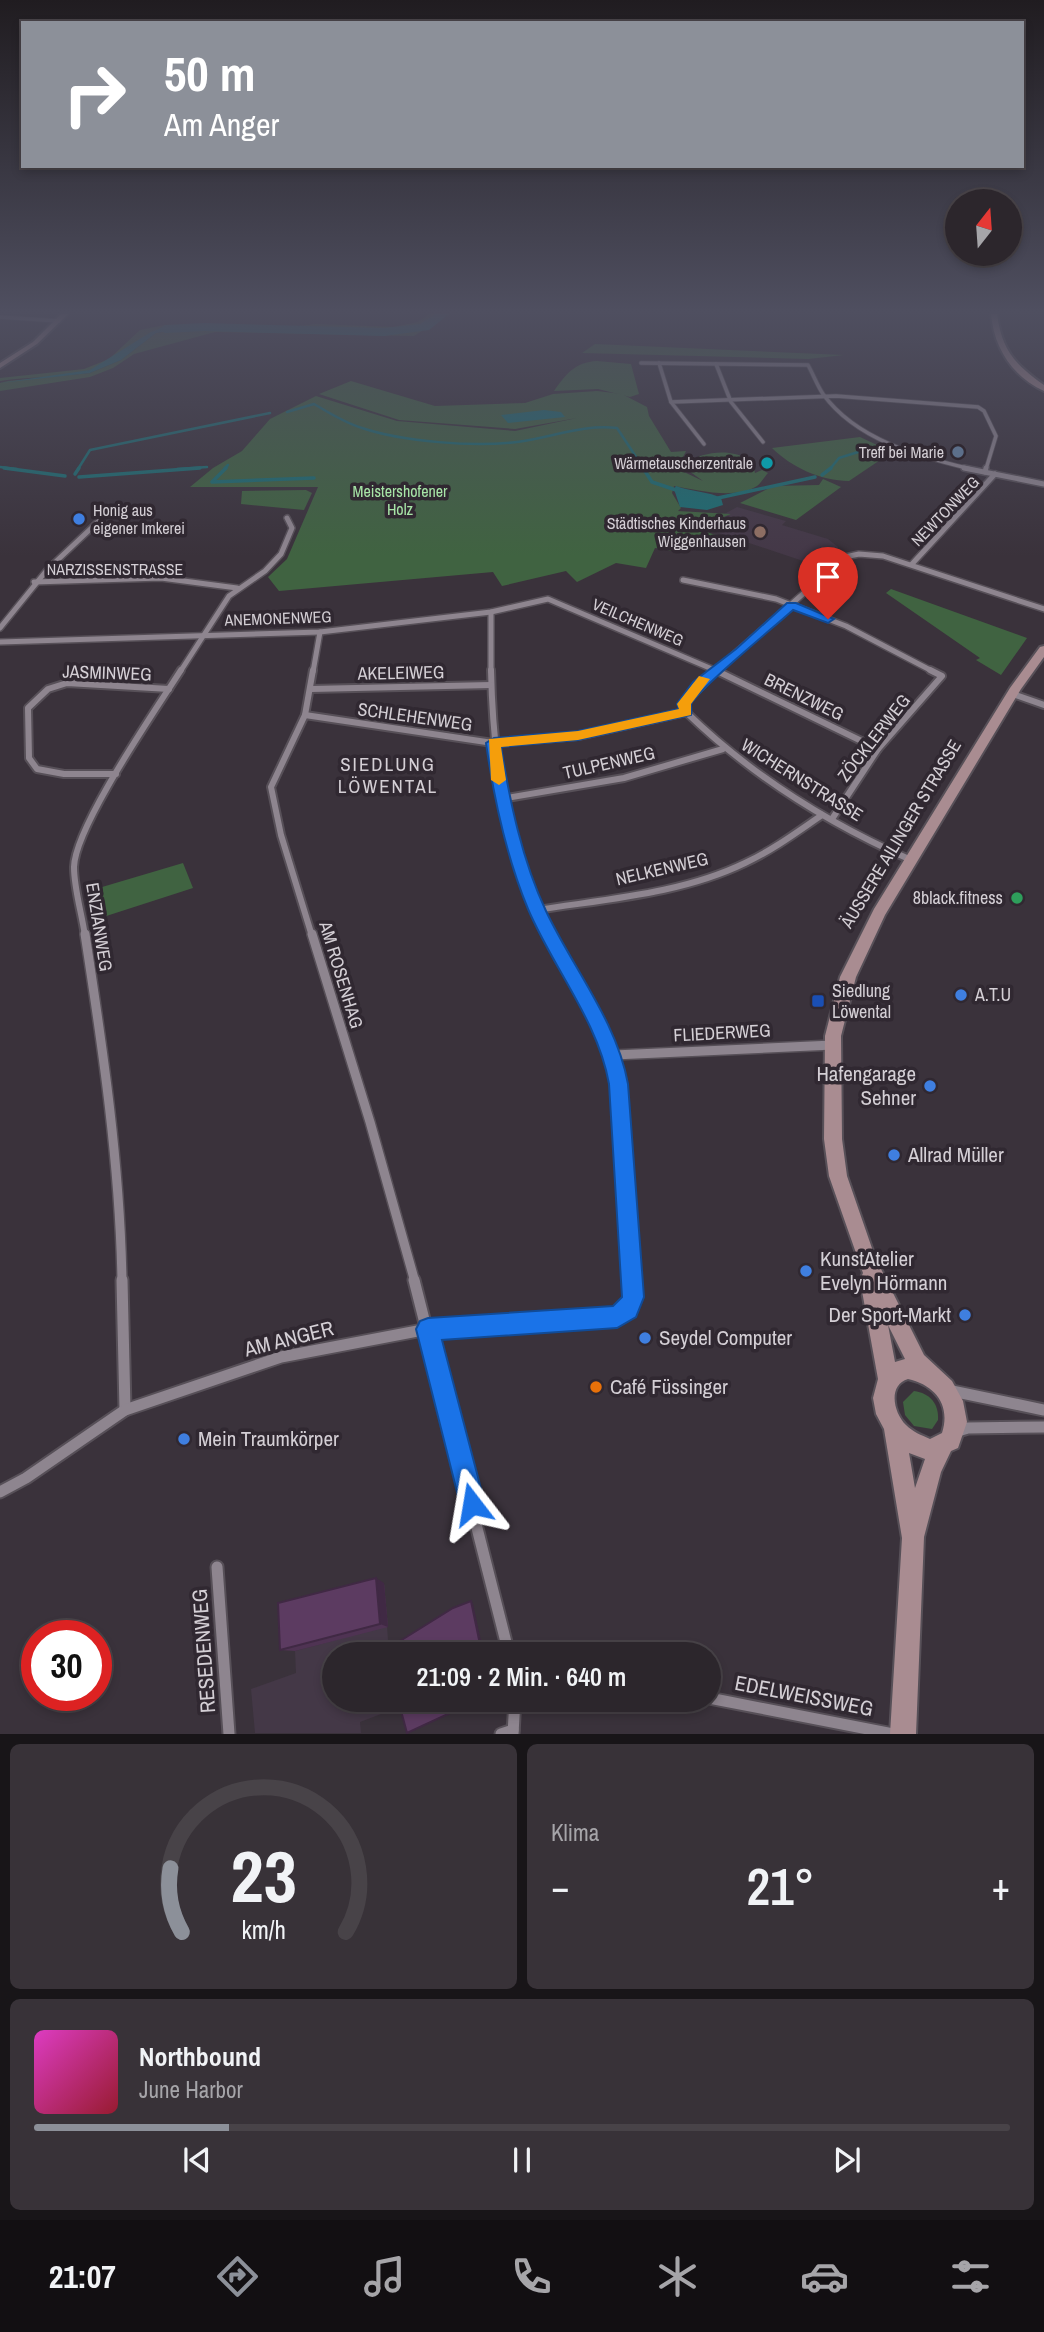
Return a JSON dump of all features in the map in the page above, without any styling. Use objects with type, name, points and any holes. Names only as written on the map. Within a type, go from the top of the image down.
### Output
[{"type":"main road","name":"ÄUSSERE AILINGER STRASSE","points":[[867,1261],[838,1176],[833,1139],[833,1045],[848,977],[879,914],[911,860],[1013,694],[1044,649]]},
{"type":"main road","points":[[867,1261],[917,1362],[945,1388],[956,1411],[948,1439],[931,1470],[913,1538],[903,1734]]},
{"type":"main road","points":[[867,1261],[888,1379],[883,1396],[884,1409],[894,1430],[913,1538]]},
{"type":"main road","points":[[888,1379],[905,1368],[928,1373]]},
{"type":"main road","points":[[894,1430],[919,1448],[948,1439]]},
{"type":"street","points":[[669,395],[671,402],[704,444]]},
{"type":"street","points":[[728,395],[763,442]]},
{"type":"street","points":[[671,402],[694,399],[731,402],[822,397],[909,400],[982,409],[996,436],[985,472]]},
{"type":"street","points":[[822,397],[860,428],[883,441],[985,472],[1044,484]]},
{"type":"street","name":"NEWTONWEG","points":[[912,564],[995,474]]},
{"type":"street","name":"ENZIANWEG","points":[[125,1410],[121,1211],[104,1057],[74,866],[85,833],[116,774],[205,634],[237,588],[265,571],[281,554],[292,528],[287,517]]},
{"type":"street","points":[[0,628],[34,582],[73,541],[101,519]]},
{"type":"street","points":[[686,712],[684,704],[698,685],[718,671],[845,557],[859,554],[883,556],[1044,609]]},
{"type":"street","name":"NARZISSENSTRASSE","points":[[34,582],[161,578],[237,588]]},
{"type":"street","points":[[683,580],[756,594],[792,605]]},
{"type":"street","name":"ANEMONENWEG","points":[[3,643],[320,632],[491,612],[548,599]]},
{"type":"street","name":"VEILCHENWEG","points":[[548,599],[718,671]]},
{"type":"street","name":"ZÖCKLERWEG","points":[[792,605],[846,626],[942,676],[878,749],[832,819]]},
{"type":"street","points":[[491,612],[494,743],[501,799],[537,910],[614,1055]]},
{"type":"street","name":"AM ROSENHAG","points":[[320,632],[305,715],[271,788],[428,1329],[506,1642]]},
{"type":"street","name":"BRENZWEG","points":[[718,671],[878,749]]},
{"type":"street","name":"JASMINWEG","points":[[116,774],[64,774],[37,769],[29,758],[28,708],[48,689],[67,683],[169,689]]},
{"type":"street","name":"AKELEIWEG","points":[[311,689],[491,685]]},
{"type":"street","points":[[1013,694],[1044,705]]},
{"type":"street","name":"SCHLEHENWEG","points":[[305,715],[494,743],[578,736],[686,712]]},
{"type":"street","name":"WICHERNSTRASSE","points":[[686,712],[723,750],[822,815],[911,860]]},
{"type":"street","name":"TULPENWEG","points":[[501,799],[624,778],[723,750]]},
{"type":"street","name":"NELKENWEG","points":[[537,910],[712,876],[767,852],[822,815]]},
{"type":"street","name":"FLIEDERWEG","points":[[614,1055],[833,1045]]},
{"type":"street","name":"AM ANGER","points":[[0,1492],[26,1478],[125,1410],[281,1357],[428,1329],[617,1317],[628,1309],[633,1297],[619,1084],[614,1055]]},
{"type":"street","points":[[945,1388],[988,1401],[1044,1410]]},
{"type":"street","points":[[948,1439],[968,1428],[1044,1427]]},
{"type":"street","name":"RESEDENWEG","points":[[217,1567],[229,1734]]},
{"type":"street","name":"EDELWEISSWEG","points":[[721,1700],[893,1734]]},
{"type":"street","points":[[509,1732],[515,1712]]},
{"type":"shaded area","name":"Städtisches Kinderhaus Wiggenhausen","points":[[737,507],[786,521],[782,525],[828,539],[838,547],[837,554],[827,551],[815,565],[701,527]]},
{"type":"shaded area","points":[[384,1583],[388,1642],[328,1642],[347,1637]]},
{"type":"shaded area","points":[[322,1644],[322,1712],[386,1712],[360,1722],[361,1733],[255,1733],[251,1689],[296,1673],[295,1651]]},
{"type":"green space","name":"Meistershofener Holz","points":[[322,395],[398,395],[435,406],[525,403],[550,395],[624,395],[647,407],[649,416],[671,452],[686,451],[681,461],[684,472],[703,481],[689,471],[688,463],[704,455],[726,453],[745,458],[752,464],[755,473],[762,470],[768,473],[757,486],[738,492],[716,493],[674,486],[672,493],[681,508],[678,511],[731,514],[695,528],[736,542],[735,544],[677,533],[674,544],[678,535],[697,539],[692,549],[686,548],[686,553],[655,548],[646,568],[616,563],[577,582],[566,571],[502,586],[493,572],[279,591],[268,577],[287,559],[318,487],[190,487],[213,468],[242,451],[270,419],[316,396],[397,421],[515,431],[577,418],[515,429],[399,420]]},
{"type":"green space","points":[[860,437],[892,452],[849,481],[828,479],[807,472],[772,448]]},
{"type":"green space","points":[[823,479],[841,487],[796,520],[740,503],[773,486],[819,485]]},
{"type":"green space","points":[[306,490],[312,493],[304,510],[241,504],[242,491]]},
{"type":"green space","points":[[891,589],[1027,638],[1001,675],[976,660],[980,658],[886,593]]},
{"type":"green space","points":[[183,863],[193,888],[97,919],[92,890]]},
{"type":"green space","points":[[914,1391],[925,1394],[935,1404],[938,1420],[932,1429],[914,1426],[905,1415],[903,1402]]},
{"type":"water","points":[[544,410],[561,412],[565,417],[508,423],[501,415]]},
{"type":"water","points":[[676,486],[717,496],[721,498],[723,505],[707,510],[680,507],[674,489]]},
{"type":"building","points":[[376,1578],[380,1624],[280,1650],[278,1603]]},
{"type":"building","points":[[471,1601],[480,1642],[398,1642],[453,1608]]},
{"type":"building","points":[[401,1712],[452,1712],[407,1733]]},
{"type":"waterway","points":[[287,412],[314,404],[337,418],[379,433],[418,440],[460,443],[517,442],[579,430],[617,428],[644,469]]},
{"type":"waterway","points":[[78,469],[90,450],[270,413]]},
{"type":"waterway","points":[[830,468],[839,458],[874,447]]},
{"type":"waterway","points":[[224,469],[228,465]]},
{"type":"waterway","points":[[0,467],[17,469]]},
{"type":"waterway","points":[[177,469],[207,467]]},
{"type":"waterway","points":[[4,468],[65,476]]},
{"type":"waterway","points":[[75,474],[79,468]]},
{"type":"waterway","points":[[79,477],[200,468]]},
{"type":"waterway","points":[[226,468],[212,482],[314,478]]},
{"type":"waterway","points":[[643,468],[652,482],[679,491]]},
{"type":"waterway","points":[[822,475],[830,468]]},
{"type":"waterway","points":[[718,498],[815,477]]},
{"type":"slow traffic","points":[[499,780],[494,743],[578,736],[686,712],[684,704],[704,679]]},
{"type":"place","name":"Treff bei Marie","points":[[958,452]]},
{"type":"place","name":"Wärmetauscherzentrale","points":[[767,463]]},
{"type":"place","name":"Honig aus eigener Imkerei","points":[[79,519]]},
{"type":"place","name":"Städtisches Kinderhaus Wiggenhausen","points":[[760,532]]},
{"type":"place","name":"8black.fitness","points":[[1017,898]]},
{"type":"place","name":"A.T.U","points":[[961,995]]},
{"type":"place","name":"Siedlung Löwental","points":[[818,1001]]},
{"type":"place","name":"Hafengarage Sehner","points":[[930,1086]]},
{"type":"place","name":"Allrad Müller","points":[[894,1155]]},
{"type":"place","name":"KunstAtelier Evelyn Hörmann","points":[[806,1271]]},
{"type":"place","name":"Der Sport-Markt","points":[[965,1315]]},
{"type":"place","name":"Seydel Computer","points":[[645,1338]]},
{"type":"place","name":"Café Füssinger","points":[[596,1387]]},
{"type":"place","name":"Mein Traumkörper","points":[[184,1439]]},
{"type":"district","name":"SIEDLUNG LÖWENTAL","points":[[388,775]]},
{"type":"route","points":[[472,1504],[428,1329],[617,1317],[628,1309],[633,1297],[619,1084],[614,1055],[537,910],[503,808],[494,743],[578,736],[686,712],[684,704],[698,685],[718,671],[792,605],[828,619]]}]
